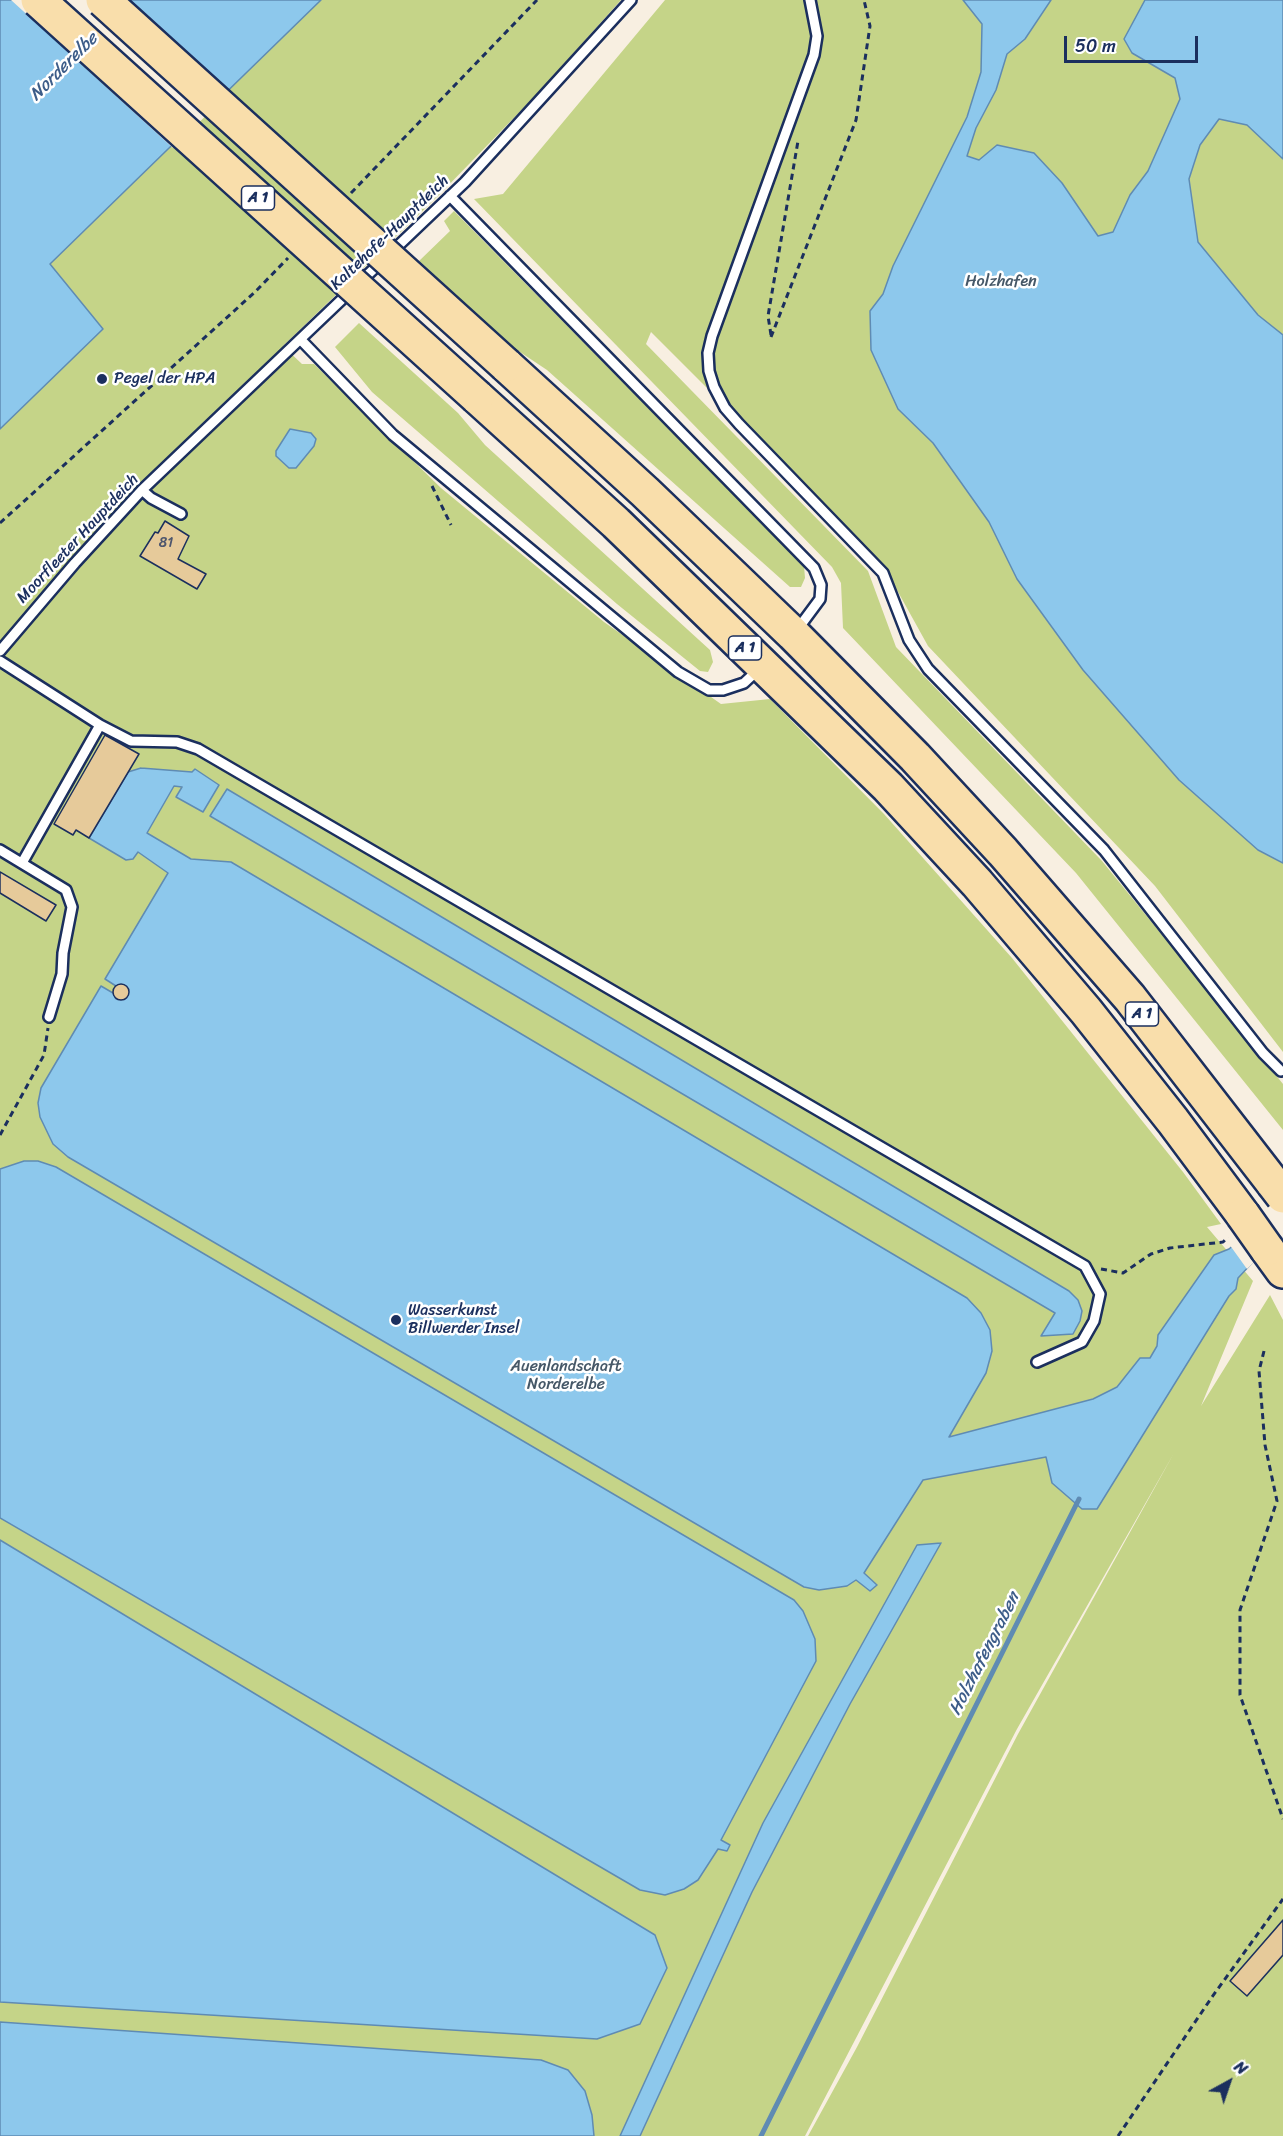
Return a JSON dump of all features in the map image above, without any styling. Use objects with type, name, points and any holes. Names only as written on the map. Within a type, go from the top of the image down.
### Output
[{"type":"highway","name":"A 1","points":[[39,0],[616,523],[888,786],[977,883],[1100,1029],[1173,1121],[1234,1227],[1275,1260]]},
{"type":"highway","name":"A 1","points":[[103,0],[645,492],[793,634],[915,758],[1003,852],[1130,998],[1278,1189]]},
{"type":"lane","name":"Kaltehofe-Hauptdeich","points":[[157,476],[450,196],[631,0]]},
{"type":"lane","points":[[810,0],[817,36],[814,55],[712,336],[708,353],[709,371],[714,387],[725,408],[739,424],[884,573],[909,640],[928,669],[1104,850],[1263,1053],[1281,1071]]},
{"type":"lane","points":[[450,196],[814,568],[821,585],[820,599],[814,610],[793,634]]},
{"type":"lane","points":[[301,340],[393,435],[678,672],[709,690],[723,690],[744,683],[763,665]]},
{"type":"lane","name":"Moorfleeter Hauptdeich","points":[[0,651],[75,563],[157,476]]},
{"type":"lane","points":[[142,490],[150,498],[181,514]]},
{"type":"lane","points":[[0,661],[100,725],[130,741],[177,742],[198,749],[1085,1266],[1100,1294],[1094,1321],[1082,1342],[1037,1362]]},
{"type":"lane","points":[[22,863],[100,725]]},
{"type":"lane","points":[[0,850],[66,890],[72,908],[63,953],[62,974],[49,1017]]},
{"type":"path","points":[[343,201],[537,0]]},
{"type":"path","points":[[798,137],[768,316],[771,337],[856,120],[870,26],[864,0]]},
{"type":"path","points":[[0,523],[255,292],[295,251]]},
{"type":"path","points":[[436,472],[429,482],[451,525]]},
{"type":"path","points":[[0,1135],[44,1055],[49,1017]]},
{"type":"path","points":[[1085,1266],[1124,1273],[1151,1254],[1234,1227]]},
{"type":"path","points":[[1264,1351],[1259,1371],[1265,1445],[1277,1501],[1240,1610],[1239,1695],[1283,1819]]},
{"type":"path","points":[[1118,2136],[1212,1997],[1283,1899]]},
{"type":"green space","name":"Auenlandschaft Norderelbe","points":[[321,0],[621,0],[537,94],[439,195],[283,346],[302,364],[314,364],[441,488],[604,622],[721,704],[770,699],[884,814],[1012,958],[1183,1172],[1221,1224],[1207,1227],[1253,1281],[1201,1406],[1270,1295],[1283,1320],[1283,2136],[808,2136],[857,2047],[1018,1734],[1174,1453],[1017,1729],[805,2136],[0,2136],[0,92],[117,197]]},
{"type":"green space","name":"Holzhafen","points":[[665,0],[1283,0],[1283,1052],[1155,886],[928,646],[882,563],[651,332],[646,344],[868,571],[896,647],[1102,861],[1283,1084],[1283,1130],[1076,873],[843,628],[841,583],[832,567],[474,199],[503,194]]},
{"type":"green space","points":[[454,211],[804,566],[805,578],[801,587],[790,587],[547,370],[511,346],[419,261],[450,231],[444,221]]},
{"type":"green space","points":[[359,323],[458,413],[485,445],[710,650],[713,662],[708,672],[700,671],[617,604],[372,392],[335,347]]},
{"type":"water","name":"Norderelbe","points":[[0,0],[321,0],[50,264],[103,329],[0,429]]},
{"type":"water","points":[[963,0],[1051,0],[1025,39],[1007,54],[996,90],[976,128],[967,156],[979,160],[997,145],[1034,153],[1062,183],[1098,236],[1113,232],[1130,195],[1148,171],[1180,99],[1175,78],[1132,53],[1124,39],[1145,0],[1283,0],[1283,159],[1247,125],[1219,119],[1200,145],[1189,179],[1198,242],[1258,315],[1283,335],[1283,863],[1258,850],[1179,780],[1083,670],[1017,579],[989,522],[933,443],[898,409],[871,350],[870,311],[883,294],[893,266],[967,117],[981,72],[982,24]]},
{"type":"water","points":[[290,429],[311,433],[316,439],[314,446],[296,468],[289,468],[276,456],[276,451]]},
{"type":"water","points":[[141,768],[192,772],[195,769],[219,785],[203,812],[176,797],[182,787],[174,786],[147,833],[191,859],[231,862],[967,1298],[981,1313],[990,1330],[992,1351],[986,1373],[949,1437],[1093,1399],[1117,1387],[1140,1358],[1150,1358],[1157,1346],[1158,1335],[1214,1255],[1229,1249],[1259,1222],[1283,1230],[1238,1278],[1236,1289],[1229,1296],[1097,1509],[1082,1509],[1052,1483],[1046,1457],[923,1480],[864,1573],[877,1585],[870,1591],[856,1580],[847,1586],[819,1590],[804,1587],[68,1157],[53,1144],[40,1117],[38,1103],[41,1088],[101,986],[113,993],[116,999],[125,999],[128,995],[125,986],[116,986],[105,979],[168,873],[138,852],[133,859],[126,860],[89,838],[128,772]]},
{"type":"water","points":[[227,789],[1069,1291],[1078,1300],[1082,1311],[1073,1334],[1041,1336],[1055,1313],[210,816]]},
{"type":"water","points":[[24,1161],[38,1161],[56,1167],[794,1600],[803,1611],[815,1639],[816,1661],[721,1840],[730,1845],[727,1851],[718,1849],[698,1880],[684,1889],[665,1895],[640,1890],[0,1518],[0,1169]]},
{"type":"water","points":[[0,1540],[655,1935],[667,1968],[640,2024],[597,2039],[0,2002]]},
{"type":"water","points":[[941,1543],[850,1704],[752,1892],[640,2136],[620,2136],[763,1823],[917,1545]]},
{"type":"water","points":[[0,2022],[541,2060],[568,2070],[585,2091],[592,2115],[594,2136],[0,2136]]},
{"type":"pier","points":[[11,0],[129,0],[230,92],[173,148]]},
{"type":"pier","points":[[1283,1196],[1283,1234],[1247,1269],[1229,1244]]},
{"type":"building","points":[[165,521],[189,536],[178,559],[206,574],[197,589],[140,556]]},
{"type":"building","points":[[105,735],[139,754],[89,838],[76,830],[73,835],[54,824]]},
{"type":"building","points":[[0,872],[56,905],[46,921],[0,893]]},
{"type":"building","points":[[121,984],[127,986],[129,992],[127,998],[121,1000],[115,998],[113,992],[115,986]]},
{"type":"building","points":[[1283,1920],[1283,1955],[1247,1996],[1230,1981]]},
{"type":"waterway","name":"Holzhafengraben","points":[[761,2136],[1079,1499]]},
{"type":"place","name":"Pegel der HPA","points":[[102,379]]},
{"type":"place","name":"Wasserkunst Billwerder Insel","points":[[396,1320]]}]
